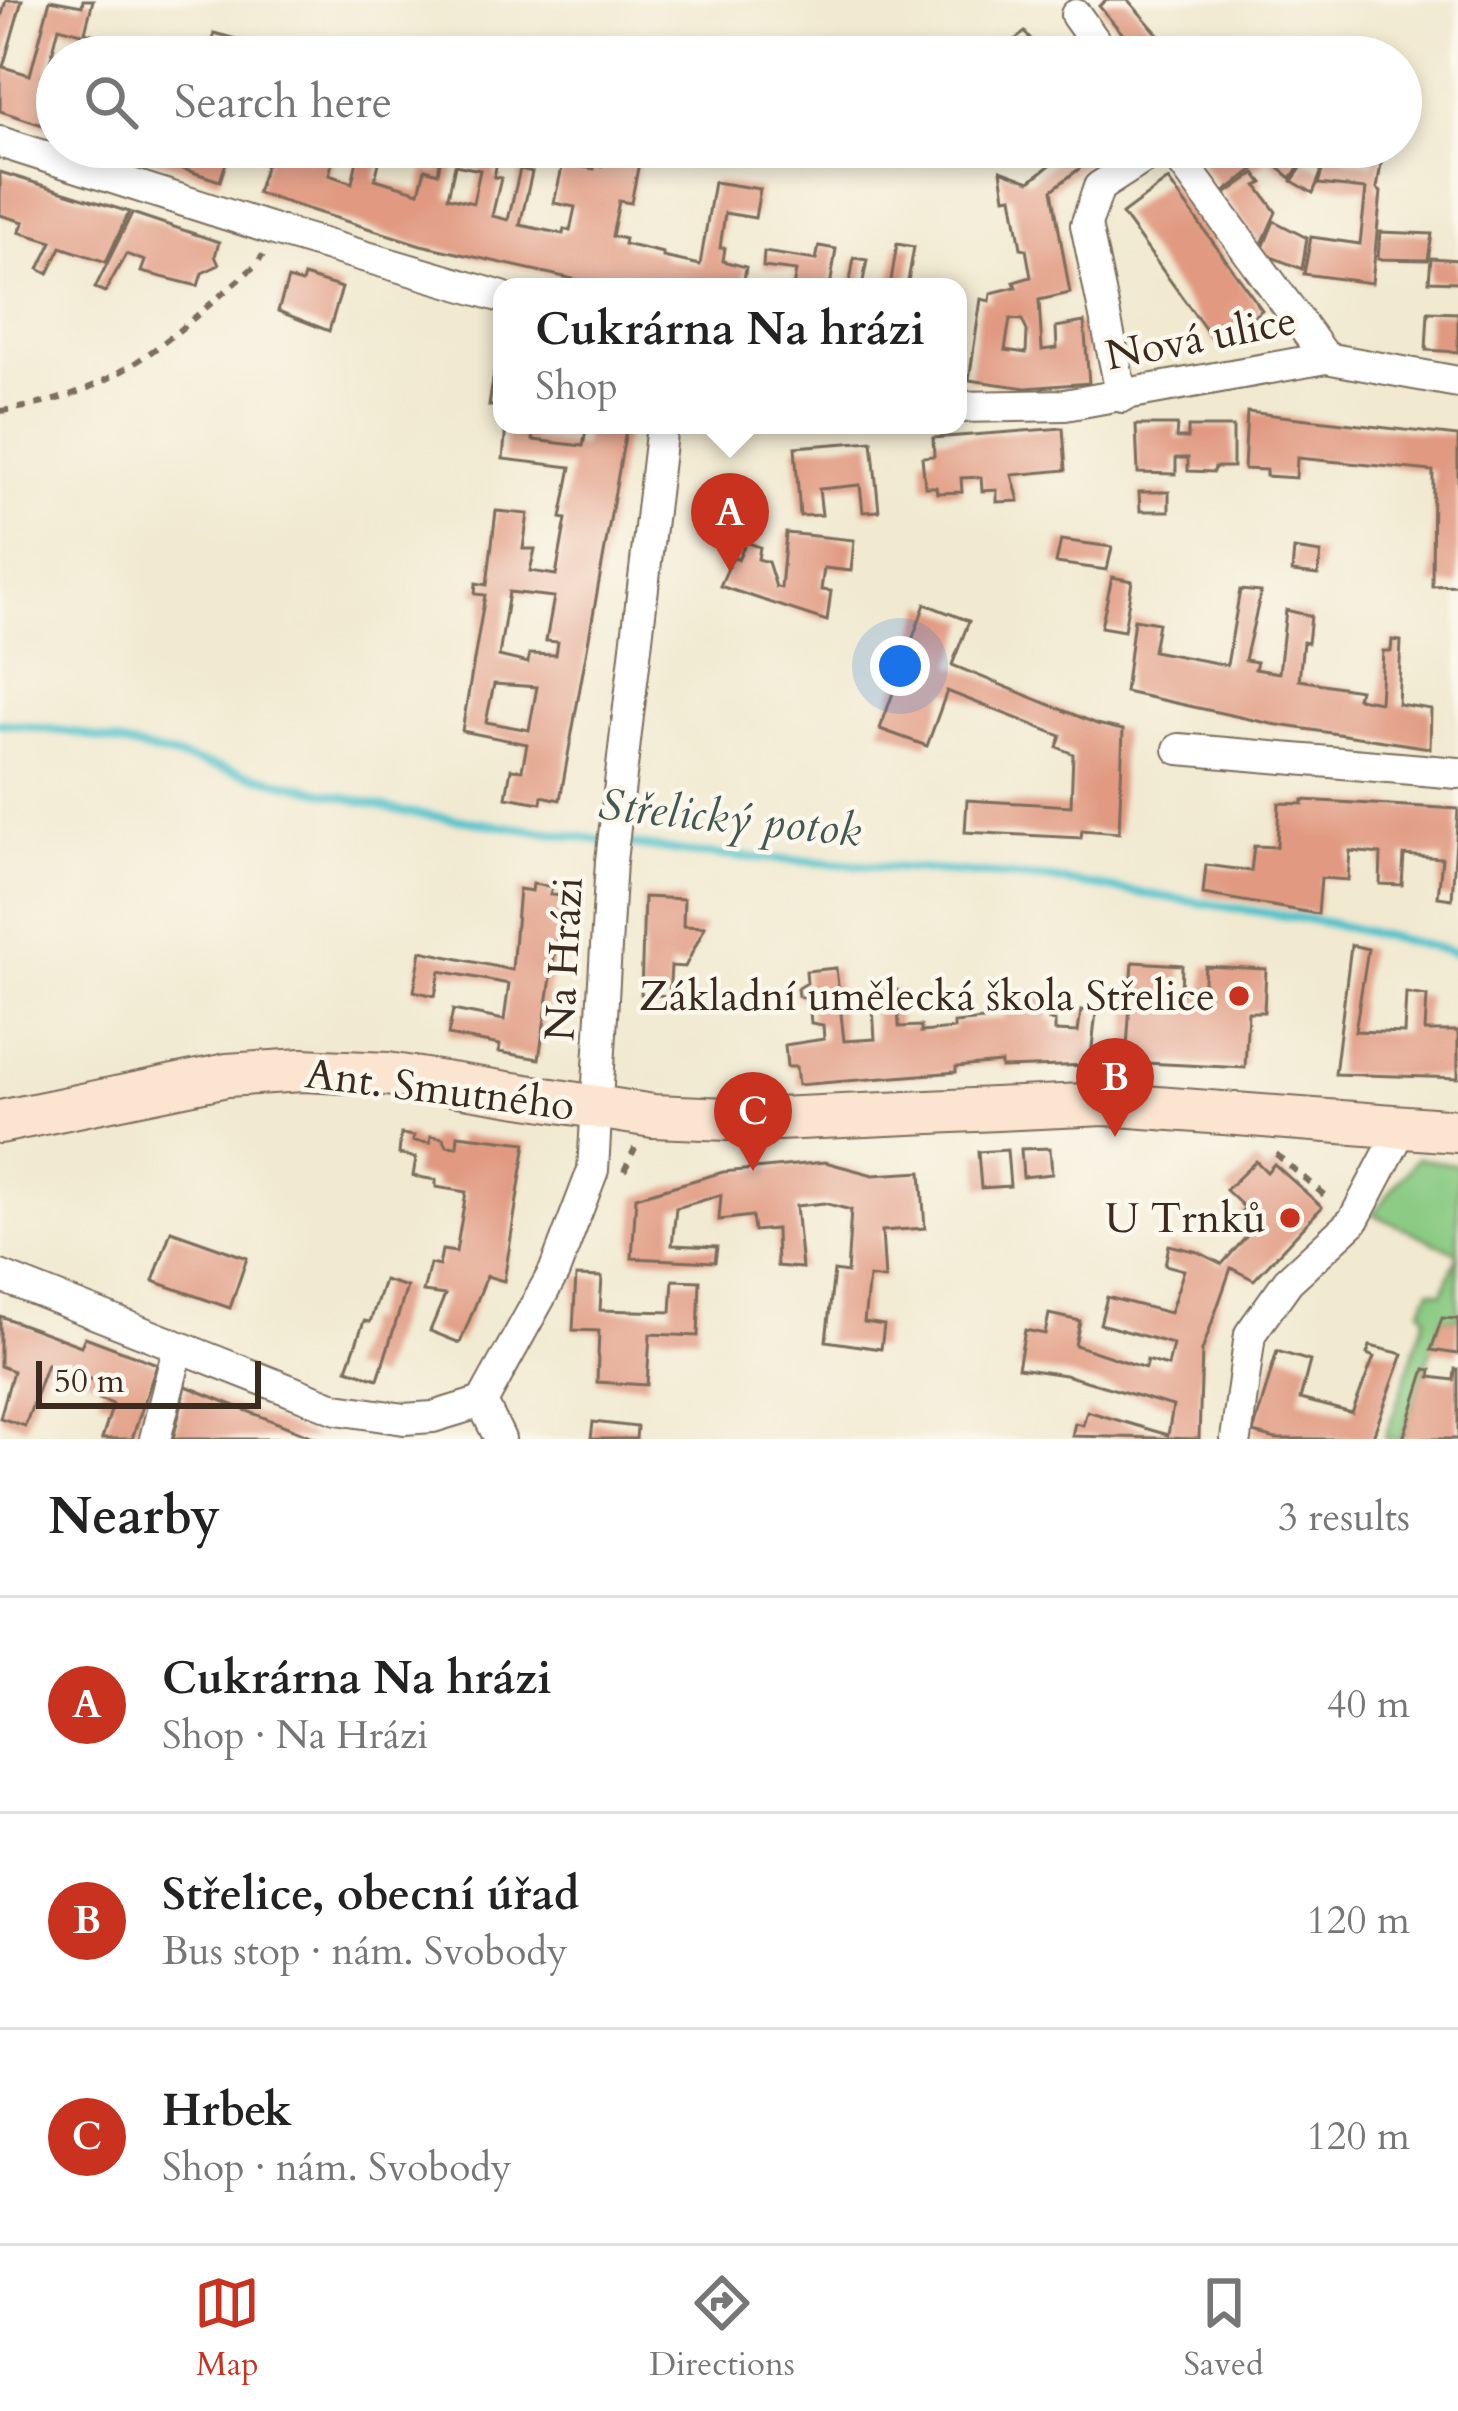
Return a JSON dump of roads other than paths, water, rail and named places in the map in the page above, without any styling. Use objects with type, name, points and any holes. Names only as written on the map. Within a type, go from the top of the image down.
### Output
[{"type":"street","points":[[1076,16],[1091,36]]},
{"type":"street","points":[[0,142],[36,154]]},
{"type":"street","points":[[81,168],[493,294]]},
{"type":"street","points":[[1122,397],[1086,225],[1100,187],[1129,168]]},
{"type":"street","points":[[1186,168],[1326,358]]},
{"type":"street","name":"Nová ulice","points":[[967,407],[1064,405],[1326,358],[1458,382]]},
{"type":"street","name":"Na Hrázi","points":[[482,1402],[554,1272],[592,1170],[611,861],[661,434]]},
{"type":"street","points":[[1179,749],[1458,773]]},
{"type":"street","name":"Ant. Smutného","points":[[0,1122],[227,1075],[302,1070],[387,1074],[598,1109],[755,1120],[1105,1104],[1458,1132]]},
{"type":"street","points":[[1236,1439],[1250,1334],[1288,1281],[1353,1221],[1402,1128]]},
{"type":"street","points":[[0,1276],[302,1398],[372,1417],[433,1417],[482,1402],[500,1439]]},
{"type":"street","points":[[155,1439],[178,1349]]},
{"type":"waterway","name":"Střelický potok","points":[[0,723],[77,733],[405,812],[690,853],[1050,879],[1324,922],[1458,953]]},
{"type":"place","name":"Cukrárna Na hrázi","points":[[730,572]]},
{"type":"place","name":"Základní umělecká škola Střelice","points":[[1239,996]]},
{"type":"place","name":"Střelice, obecní úřad","points":[[1115,1137]]},
{"type":"place","name":"Hrbek","points":[[753,1171]]},
{"type":"place","name":"U Trnků","points":[[1290,1218]]}]
